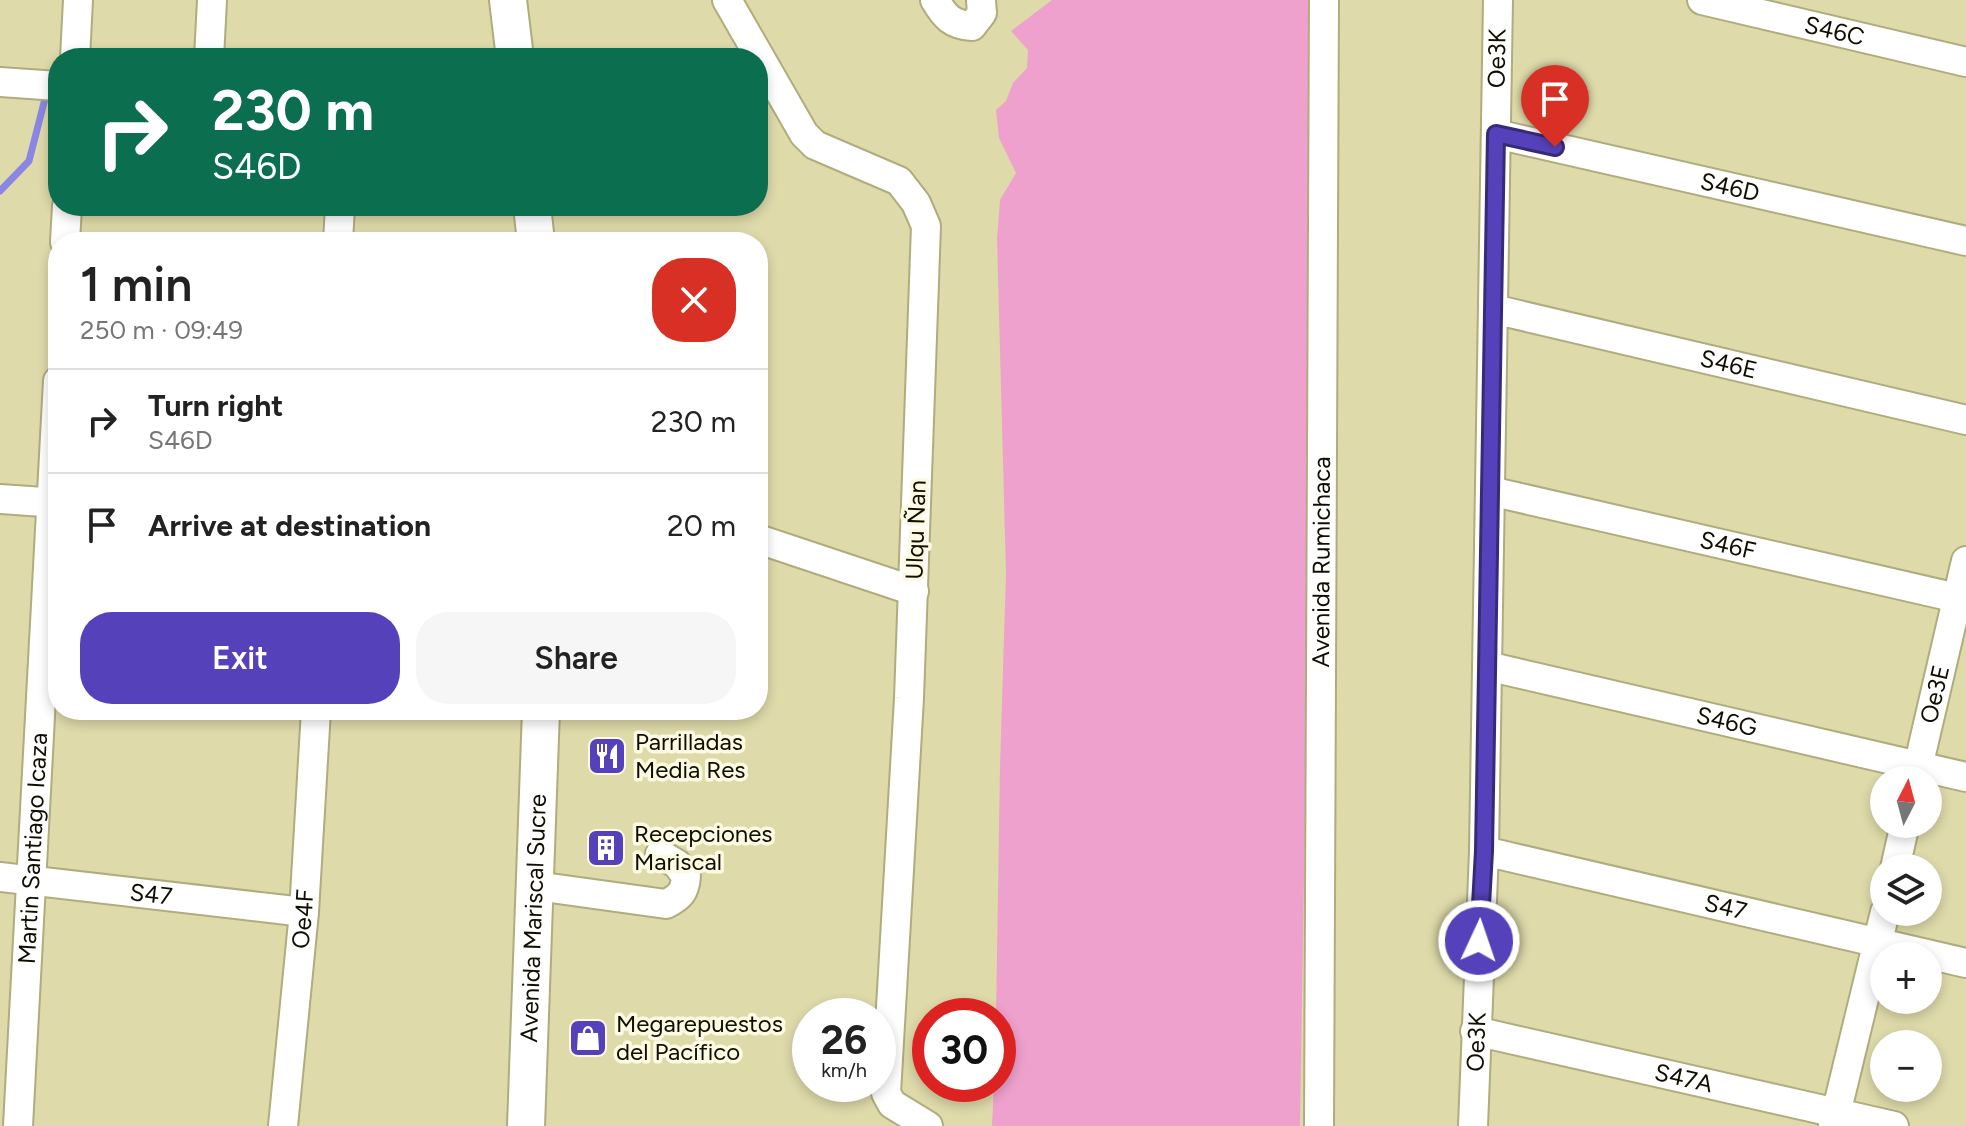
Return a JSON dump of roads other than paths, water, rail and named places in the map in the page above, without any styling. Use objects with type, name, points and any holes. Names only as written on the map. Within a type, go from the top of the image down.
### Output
[{"type":"main road","points":[[508,0],[514,48]]},
{"type":"main road","name":"Avenida Mariscal Sucre","points":[[526,1126],[541,720]]},
{"type":"street","points":[[76,48],[78,0]]},
{"type":"street","points":[[210,48],[212,0]]},
{"type":"street","name":"Ulqu Ñan","points":[[727,0],[755,48]]},
{"type":"street","points":[[940,9],[959,25],[972,26],[982,13],[981,0]]},
{"type":"street","name":"Avenida Rumichaca","points":[[1319,1126],[1324,0]]},
{"type":"street","name":"Oe3K","points":[[1473,1126],[1484,851],[1498,0]]},
{"type":"street","name":"S46C","points":[[1702,0],[1966,62]]},
{"type":"street","name":"Ulqu Ñan","points":[[768,71],[804,134],[815,145],[899,181],[916,203],[926,226],[914,591],[886,1093],[892,1104],[928,1126]]},
{"type":"street","points":[[0,82],[48,85]]},
{"type":"street","name":"S46D","points":[[1496,134],[1966,241]]},
{"type":"street","name":"S46E","points":[[1493,309],[1966,420]]},
{"type":"street","name":"S46F","points":[[1490,491],[1962,599]]},
{"type":"street","points":[[0,499],[48,502]]},
{"type":"street","points":[[768,542],[914,591]]},
{"type":"street","name":"Oe3E","points":[[1919,766],[1962,599],[1966,561]]},
{"type":"street","name":"Martin Santiago Icaza","points":[[18,1126],[48,613]]},
{"type":"street","name":"S46G","points":[[1487,666],[1889,766]]},
{"type":"street","name":"Oe4F","points":[[283,1126],[304,912],[315,720]]},
{"type":"street","name":"S46G","points":[[1942,775],[1966,777]]},
{"type":"street","name":"S47","points":[[1484,851],[1878,942]]},
{"type":"street","points":[[536,886],[666,904],[678,898],[685,889],[686,876],[677,864],[660,854]]},
{"type":"street","name":"S47","points":[[0,877],[304,912]]},
{"type":"street","points":[[1878,942],[1882,926]]},
{"type":"street","name":"S47","points":[[1942,957],[1966,963]]},
{"type":"street","points":[[1834,1119],[1870,974]]},
{"type":"street","name":"S47A","points":[[1475,1031],[1834,1119],[1894,1126]]},
{"type":"waterway","points":[[0,191],[29,161],[47,91]]},
{"type":"place","name":"Parrilladas Media Res","points":[[607,756]]},
{"type":"place","name":"Recepciones Mariscal","points":[[606,848]]},
{"type":"place","name":"Megarepuestos del Pacífico","points":[[588,1038]]}]
